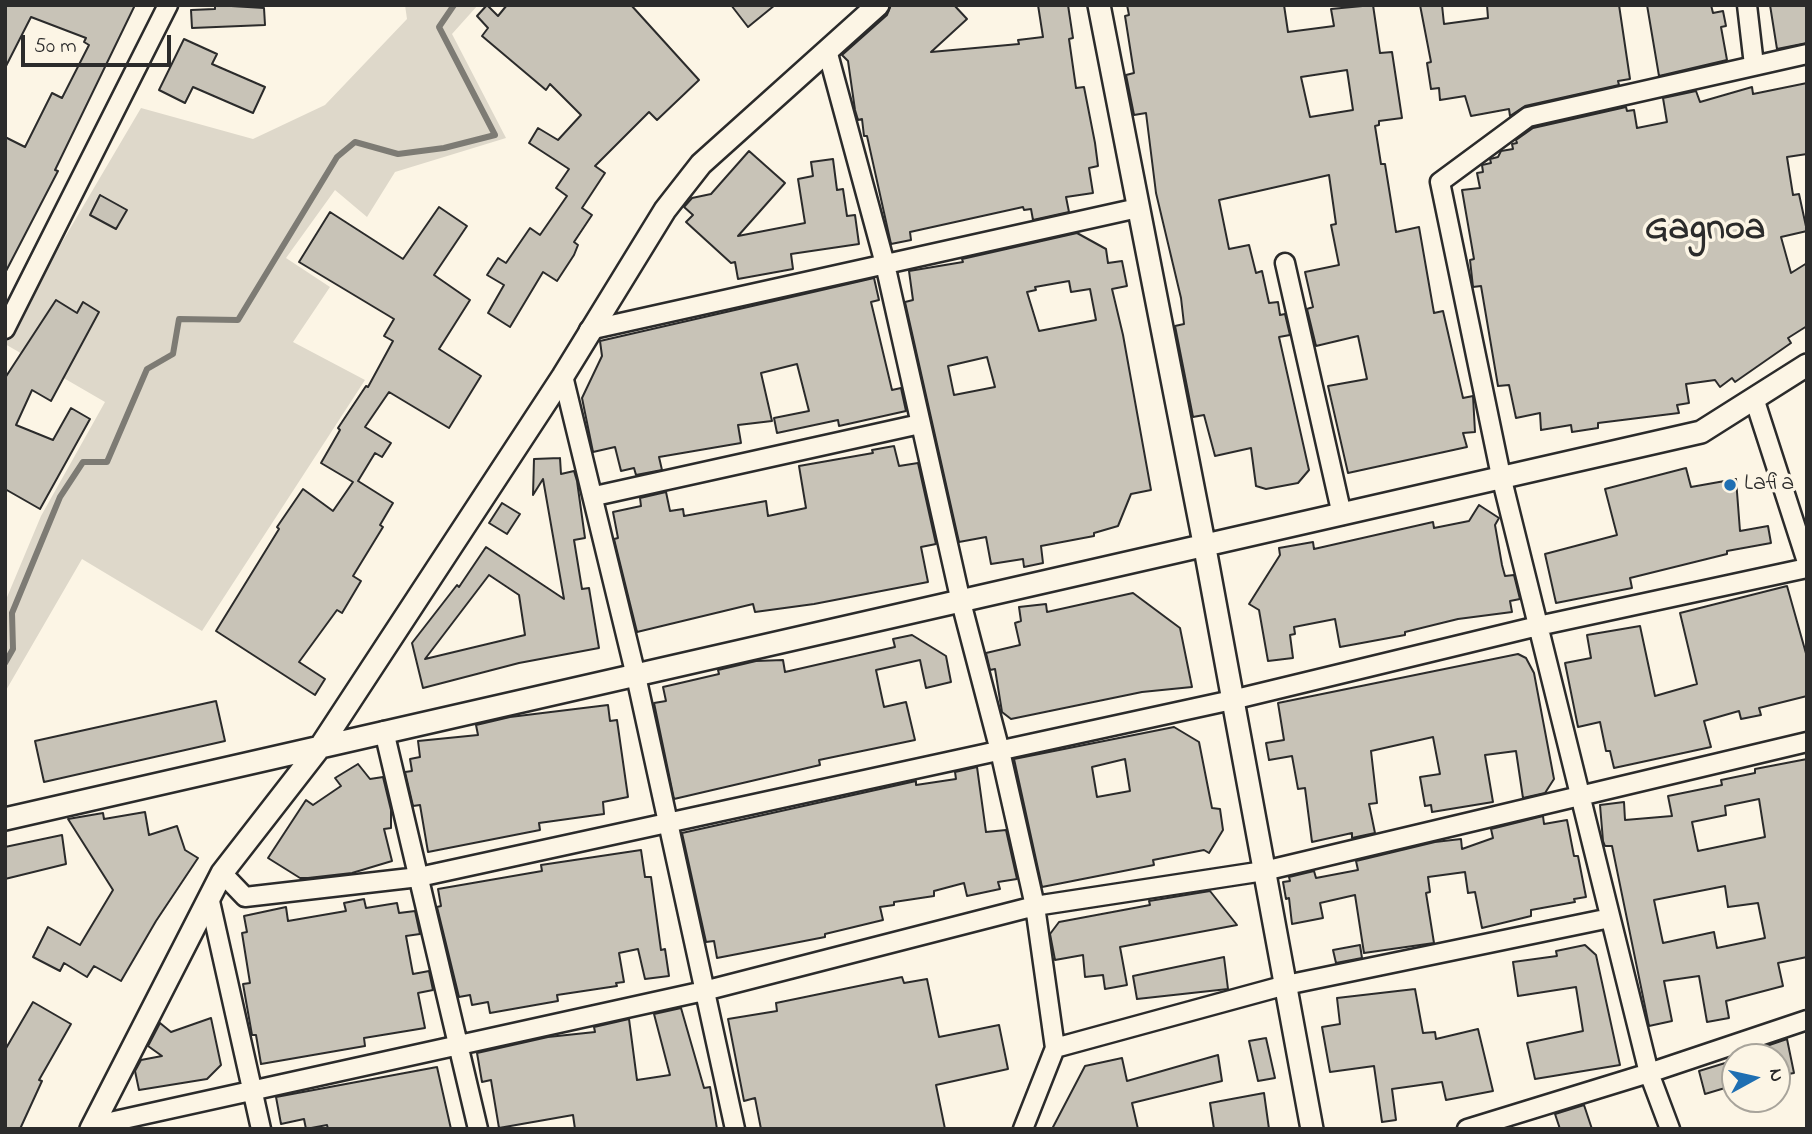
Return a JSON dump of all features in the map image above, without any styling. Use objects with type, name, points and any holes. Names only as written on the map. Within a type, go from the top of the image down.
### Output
[{"type":"street","points":[[5,329],[168,5]]},
{"type":"street","points":[[92,1127],[222,873],[320,747],[564,376],[589,330],[665,210],[701,164],[878,5]]},
{"type":"street","points":[[1099,5],[1204,543],[1312,1129]]},
{"type":"street","points":[[1747,5],[1754,65]]},
{"type":"street","points":[[827,50],[885,264],[961,602],[1000,751],[1035,906],[1055,1048],[1023,1129]]},
{"type":"street","points":[[1670,1129],[1649,1073],[1501,476],[1440,182],[1528,117],[1807,54]]},
{"type":"street","points":[[589,330],[1138,208]]},
{"type":"street","points":[[1284,263],[1342,516]]},
{"type":"street","points":[[5,819],[961,602],[1204,543],[1342,516],[1501,476],[1701,432],[1807,365]]},
{"type":"street","points":[[564,376],[595,496],[636,676],[735,1129]]},
{"type":"street","points":[[1754,398],[1807,562]]},
{"type":"street","points":[[595,496],[920,424]]},
{"type":"street","points":[[222,873],[245,897],[419,877],[1232,700],[1538,626],[1807,568]]},
{"type":"street","points":[[384,731],[478,1129]]},
{"type":"street","points":[[92,1127],[704,990],[1035,906],[1264,871],[1807,742]]},
{"type":"street","points":[[209,897],[261,1129]]},
{"type":"street","points":[[1055,1048],[1286,985],[1611,918]]},
{"type":"street","points":[[1466,1129],[1649,1073],[1807,1020]]},
{"type":"shaded area","points":[[405,5],[478,5],[452,34],[506,138],[395,172],[367,217],[335,190],[286,258],[330,287],[293,342],[365,380],[202,631],[82,559],[5,692],[5,602],[41,516],[105,402],[5,344],[5,339],[141,108],[253,139],[325,105],[407,19]]},
{"type":"building","points":[[5,5],[135,5],[55,170],[58,171],[5,273],[5,137],[25,147],[52,93],[62,98],[89,45],[84,42],[86,38],[31,17],[5,68]]},
{"type":"building","points":[[215,5],[264,8],[265,25],[192,28],[191,10],[215,9]]},
{"type":"building","points":[[487,5],[498,16],[507,5],[631,5],[699,80],[657,120],[649,112],[595,166],[605,173],[582,208],[592,215],[574,242],[578,245],[574,255],[557,281],[543,272],[510,327],[488,313],[504,285],[487,275],[498,258],[506,263],[530,228],[540,235],[567,196],[556,188],[569,169],[529,143],[538,128],[558,140],[581,115],[550,84],[546,90],[482,36],[488,28],[477,16]]},
{"type":"building","points":[[731,5],[775,5],[748,27]]},
{"type":"building","points":[[891,5],[954,5],[967,19],[931,52],[1019,44],[1018,40],[1043,37],[1038,5],[1068,5],[1073,38],[1069,39],[1076,88],[1084,87],[1095,143],[1098,166],[1089,168],[1093,193],[1066,197],[1069,212],[1033,220],[1031,209],[1024,210],[1023,207],[910,232],[911,240],[891,244],[867,136],[864,136],[862,119],[858,120],[855,110],[848,61],[842,55],[887,15]]},
{"type":"building","points":[[1127,5],[1284,5],[1288,32],[1334,26],[1331,9],[1373,5],[1380,53],[1392,52],[1402,118],[1379,121],[1379,125],[1375,126],[1381,164],[1385,164],[1396,232],[1419,227],[1434,313],[1443,311],[1463,398],[1473,396],[1475,432],[1463,433],[1467,447],[1348,473],[1328,386],[1367,379],[1358,336],[1316,346],[1307,309],[1313,307],[1305,272],[1339,265],[1331,225],[1336,224],[1329,175],[1219,200],[1229,249],[1249,245],[1256,273],[1262,271],[1269,303],[1278,302],[1280,315],[1285,314],[1290,335],[1279,337],[1309,470],[1298,483],[1266,489],[1256,486],[1251,448],[1215,456],[1204,415],[1193,417],[1175,326],[1184,324],[1181,298],[1156,193],[1146,113],[1134,115],[1126,75],[1134,73],[1125,16],[1129,15]],"holes":[[[1347,70],[1353,110],[1310,117],[1301,77]]]},
{"type":"building","points":[[1420,5],[1442,5],[1444,24],[1488,18],[1487,5],[1619,5],[1630,79],[1618,81],[1619,85],[1525,106],[1510,116],[1509,109],[1471,116],[1465,96],[1440,100],[1439,88],[1431,89],[1427,63],[1431,62]]},
{"type":"building","points":[[1647,5],[1711,5],[1713,13],[1723,11],[1726,26],[1721,27],[1727,60],[1659,76]]},
{"type":"building","points":[[1770,5],[1807,5],[1807,43],[1777,49]]},
{"type":"building","points":[[184,39],[217,54],[212,64],[265,87],[253,113],[193,87],[185,103],[159,90]]},
{"type":"building","points":[[1807,83],[1807,154],[1787,157],[1793,195],[1799,194],[1807,231],[1781,237],[1791,273],[1807,263],[1807,326],[1788,338],[1791,343],[1735,382],[1732,378],[1720,387],[1715,380],[1686,384],[1689,403],[1677,405],[1679,413],[1598,423],[1598,428],[1572,432],[1571,425],[1541,430],[1540,413],[1516,418],[1509,385],[1498,386],[1481,286],[1473,287],[1470,260],[1474,259],[1462,190],[1480,188],[1477,173],[1483,172],[1482,165],[1491,163],[1490,159],[1498,157],[1501,151],[1513,149],[1512,144],[1517,143],[1516,140],[1533,128],[1626,107],[1627,111],[1634,110],[1637,128],[1667,122],[1663,98],[1696,91],[1700,102],[1752,87],[1753,94]]},
{"type":"building","points":[[749,151],[785,183],[738,236],[805,223],[798,179],[813,176],[811,162],[833,159],[837,190],[843,189],[847,216],[855,215],[859,244],[791,254],[793,269],[738,279],[735,262],[731,263],[686,222],[693,215],[684,207],[692,198],[711,194]]},
{"type":"building","points":[[100,195],[127,210],[116,229],[90,215]]},
{"type":"building","points":[[439,207],[467,226],[434,275],[470,300],[439,349],[481,376],[449,428],[389,392],[365,427],[391,443],[382,457],[375,453],[358,481],[393,503],[380,525],[383,527],[353,576],[361,581],[342,613],[337,610],[299,662],[325,679],[315,695],[216,631],[279,529],[277,527],[303,489],[333,511],[353,482],[321,463],[340,430],[338,428],[366,386],[368,387],[393,341],[384,336],[394,319],[299,262],[330,212],[403,259]]},
{"type":"building","points":[[1077,233],[1106,249],[1108,263],[1122,261],[1127,286],[1112,289],[1151,490],[1131,494],[1118,526],[1094,533],[1094,536],[1041,546],[1043,563],[1024,567],[1023,559],[991,564],[986,537],[959,542],[905,302],[913,300],[909,271],[963,262],[962,259]],"holes":[[[1069,281],[1071,292],[1090,289],[1096,320],[1039,331],[1027,292],[1036,290],[1035,287]],[[987,357],[995,387],[954,395],[948,366]]]},
{"type":"building","points":[[874,278],[879,300],[871,302],[892,390],[901,388],[906,411],[839,426],[838,420],[777,433],[774,418],[809,411],[797,364],[761,373],[772,421],[738,425],[741,443],[659,457],[662,470],[636,475],[634,468],[621,471],[615,447],[593,452],[582,398],[602,356],[600,341]]},
{"type":"building","points":[[56,300],[77,313],[83,302],[99,312],[51,401],[32,390],[16,425],[53,440],[71,408],[90,419],[40,509],[5,489],[5,378]]},
{"type":"building","points":[[894,446],[899,466],[918,463],[936,544],[921,547],[928,582],[814,604],[755,612],[753,604],[637,632],[614,539],[618,538],[613,512],[641,506],[640,498],[666,492],[670,511],[683,509],[684,516],[766,501],[768,516],[806,508],[799,466],[873,453],[872,450]]},
{"type":"building","points":[[560,458],[561,474],[574,471],[585,538],[574,540],[582,589],[589,588],[599,648],[519,663],[423,688],[412,643],[457,585],[459,587],[486,547],[564,599],[543,479],[533,495],[534,459]],"holes":[[[489,575],[519,595],[525,635],[425,659]]]},
{"type":"building","points":[[1686,468],[1691,487],[1736,479],[1740,531],[1768,526],[1771,543],[1727,551],[1727,554],[1630,578],[1632,588],[1556,603],[1545,554],[1617,535],[1605,489]]},
{"type":"building","points":[[502,503],[520,514],[507,534],[489,523]]},
{"type":"building","points":[[1479,505],[1499,518],[1495,525],[1502,565],[1505,576],[1514,575],[1520,599],[1510,601],[1512,612],[1458,619],[1405,632],[1405,635],[1340,647],[1335,619],[1294,627],[1295,634],[1290,635],[1293,658],[1268,661],[1259,610],[1249,604],[1280,555],[1279,548],[1313,542],[1314,549],[1433,522],[1434,528],[1469,521]]},
{"type":"building","points":[[1787,586],[1807,657],[1807,696],[1759,708],[1761,715],[1741,719],[1739,711],[1704,721],[1711,747],[1614,768],[1610,751],[1606,751],[1600,722],[1578,727],[1565,663],[1591,658],[1587,635],[1640,626],[1655,696],[1697,684],[1680,613]]},
{"type":"building","points":[[1133,593],[1180,628],[1192,687],[1142,692],[1011,719],[1002,712],[995,669],[990,670],[986,653],[1020,645],[1015,623],[1021,621],[1019,607],[1046,604],[1047,612]]},
{"type":"building","points":[[912,635],[946,656],[951,682],[926,688],[920,660],[876,670],[884,707],[906,702],[915,740],[819,760],[820,765],[674,799],[654,703],[666,701],[663,687],[719,674],[718,670],[756,661],[783,660],[785,672],[895,647],[893,639]]},
{"type":"building","points":[[1518,654],[1526,658],[1534,673],[1554,779],[1545,793],[1523,798],[1516,751],[1485,755],[1493,802],[1432,812],[1431,805],[1425,806],[1420,777],[1440,774],[1433,737],[1371,751],[1377,803],[1369,804],[1375,833],[1352,838],[1352,833],[1312,842],[1305,788],[1298,789],[1292,756],[1269,760],[1266,743],[1284,740],[1278,703]]},
{"type":"building","points":[[216,701],[225,741],[44,782],[35,741]]},
{"type":"building","points":[[608,705],[610,721],[617,720],[628,797],[603,802],[604,814],[539,823],[540,830],[428,852],[420,805],[413,806],[405,772],[412,771],[410,759],[420,757],[418,741],[478,735],[476,725],[510,717]]},
{"type":"building","points":[[1174,727],[1199,742],[1212,808],[1220,809],[1223,830],[1209,853],[1204,850],[1153,860],[1154,865],[1042,887],[1014,759]],"holes":[[[1125,759],[1130,791],[1097,797],[1092,767]]]},
{"type":"building","points":[[1807,759],[1807,957],[1778,963],[1783,986],[1726,1001],[1729,1018],[1707,1022],[1699,976],[1664,981],[1672,1021],[1649,1026],[1612,846],[1605,846],[1603,841],[1600,805],[1624,802],[1625,820],[1672,816],[1668,796],[1722,785],[1721,780],[1755,773],[1755,769]],"holes":[[[1759,799],[1765,837],[1698,851],[1692,822],[1726,815],[1725,806]],[[1725,886],[1728,907],[1758,903],[1765,938],[1717,948],[1714,932],[1663,943],[1654,900]]]},
{"type":"building","points":[[358,764],[370,779],[383,777],[391,810],[391,828],[384,829],[392,861],[352,873],[300,878],[268,858],[306,800],[313,805],[341,786],[335,778]]},
{"type":"building","points":[[977,767],[986,832],[1006,830],[1017,879],[998,882],[1000,889],[967,896],[964,883],[934,891],[934,896],[894,902],[894,905],[880,907],[883,920],[825,934],[825,937],[717,958],[714,941],[706,942],[682,833],[916,781],[916,785],[956,779],[955,772]]},
{"type":"building","points":[[145,812],[149,835],[177,826],[185,850],[198,858],[156,921],[121,981],[94,966],[87,977],[64,963],[60,971],[33,957],[48,927],[80,945],[113,890],[68,819],[103,813],[104,819]]},
{"type":"building","points":[[1543,816],[1544,824],[1567,820],[1586,897],[1574,899],[1575,902],[1531,910],[1531,916],[1482,928],[1475,892],[1468,893],[1465,872],[1428,877],[1430,892],[1426,893],[1434,943],[1364,953],[1355,895],[1320,903],[1323,918],[1292,924],[1289,898],[1286,899],[1283,882],[1290,881],[1289,877],[1314,871],[1316,878],[1358,870],[1356,861],[1435,842],[1461,839],[1462,849],[1493,838],[1491,829]]},
{"type":"building","points":[[62,835],[66,864],[5,879],[5,847]]},
{"type":"building","points":[[641,850],[645,877],[651,877],[661,950],[665,949],[669,976],[645,979],[638,949],[619,953],[624,982],[616,983],[617,986],[557,995],[558,1001],[490,1013],[488,1002],[472,1005],[470,995],[459,997],[437,907],[441,906],[438,889],[542,871],[541,865]]},
{"type":"building","points":[[1210,891],[1237,925],[1120,947],[1127,985],[1105,989],[1103,975],[1085,977],[1083,955],[1055,960],[1050,934],[1059,922],[1150,905],[1149,901]]},
{"type":"building","points":[[364,899],[366,908],[397,903],[399,913],[415,911],[420,934],[406,936],[413,974],[429,971],[433,990],[418,993],[425,1028],[364,1038],[365,1046],[261,1064],[256,1035],[252,1035],[243,984],[250,983],[242,933],[247,932],[244,916],[286,907],[288,921],[346,911],[344,903]]},
{"type":"building","points":[[1360,945],[1362,958],[1336,963],[1333,950]]},
{"type":"building","points":[[1585,945],[1596,955],[1620,1065],[1535,1079],[1527,1043],[1583,1031],[1576,987],[1518,996],[1513,962],[1557,956],[1556,951]]},
{"type":"building","points":[[1224,957],[1228,989],[1137,999],[1133,976]]},
{"type":"building","points":[[902,977],[904,983],[927,979],[939,1037],[999,1025],[1008,1069],[936,1085],[945,1129],[761,1129],[755,1098],[744,1101],[728,1019],[777,1011],[776,1003]]},
{"type":"building","points":[[1415,989],[1423,1033],[1435,1032],[1436,1039],[1478,1029],[1493,1091],[1446,1100],[1442,1082],[1392,1089],[1396,1120],[1382,1122],[1374,1066],[1330,1072],[1322,1027],[1340,1024],[1337,998]]},
{"type":"building","points":[[33,1002],[71,1024],[39,1080],[42,1081],[20,1129],[5,1129],[5,1050]]},
{"type":"building","points":[[681,1008],[704,1088],[710,1087],[717,1129],[575,1129],[573,1115],[499,1128],[491,1080],[482,1082],[477,1053],[548,1037],[595,1032],[594,1027],[629,1019],[637,1080],[670,1075],[654,1014]]},
{"type":"building","points":[[211,1018],[221,1065],[207,1079],[139,1090],[135,1071],[141,1060],[162,1056],[148,1046],[160,1023],[171,1032]]},
{"type":"building","points":[[1266,1038],[1275,1078],[1258,1081],[1249,1041]]},
{"type":"building","points":[[1218,1055],[1222,1081],[1132,1103],[1138,1129],[1052,1129],[1085,1066],[1122,1058],[1127,1081]]},
{"type":"building","points":[[1721,1064],[1721,1089],[1705,1094],[1699,1071]]},
{"type":"building","points":[[437,1067],[451,1129],[328,1129],[327,1125],[306,1129],[304,1119],[281,1124],[276,1097]]},
{"type":"building","points":[[1264,1093],[1269,1129],[1214,1129],[1210,1103]]},
{"type":"building","points":[[1584,1105],[1592,1129],[1560,1129],[1555,1114]]},
{"type":"waterway","points":[[5,663],[13,649],[12,613],[60,497],[83,462],[107,462],[147,369],[173,354],[179,319],[238,320],[337,157],[355,142],[398,154],[444,148],[495,135],[439,27],[454,5]]},
{"type":"place","name":"Lafia","points":[[1730,485]]},
{"type":"district","name":"Gagnoa","points":[[1705,232]]}]
